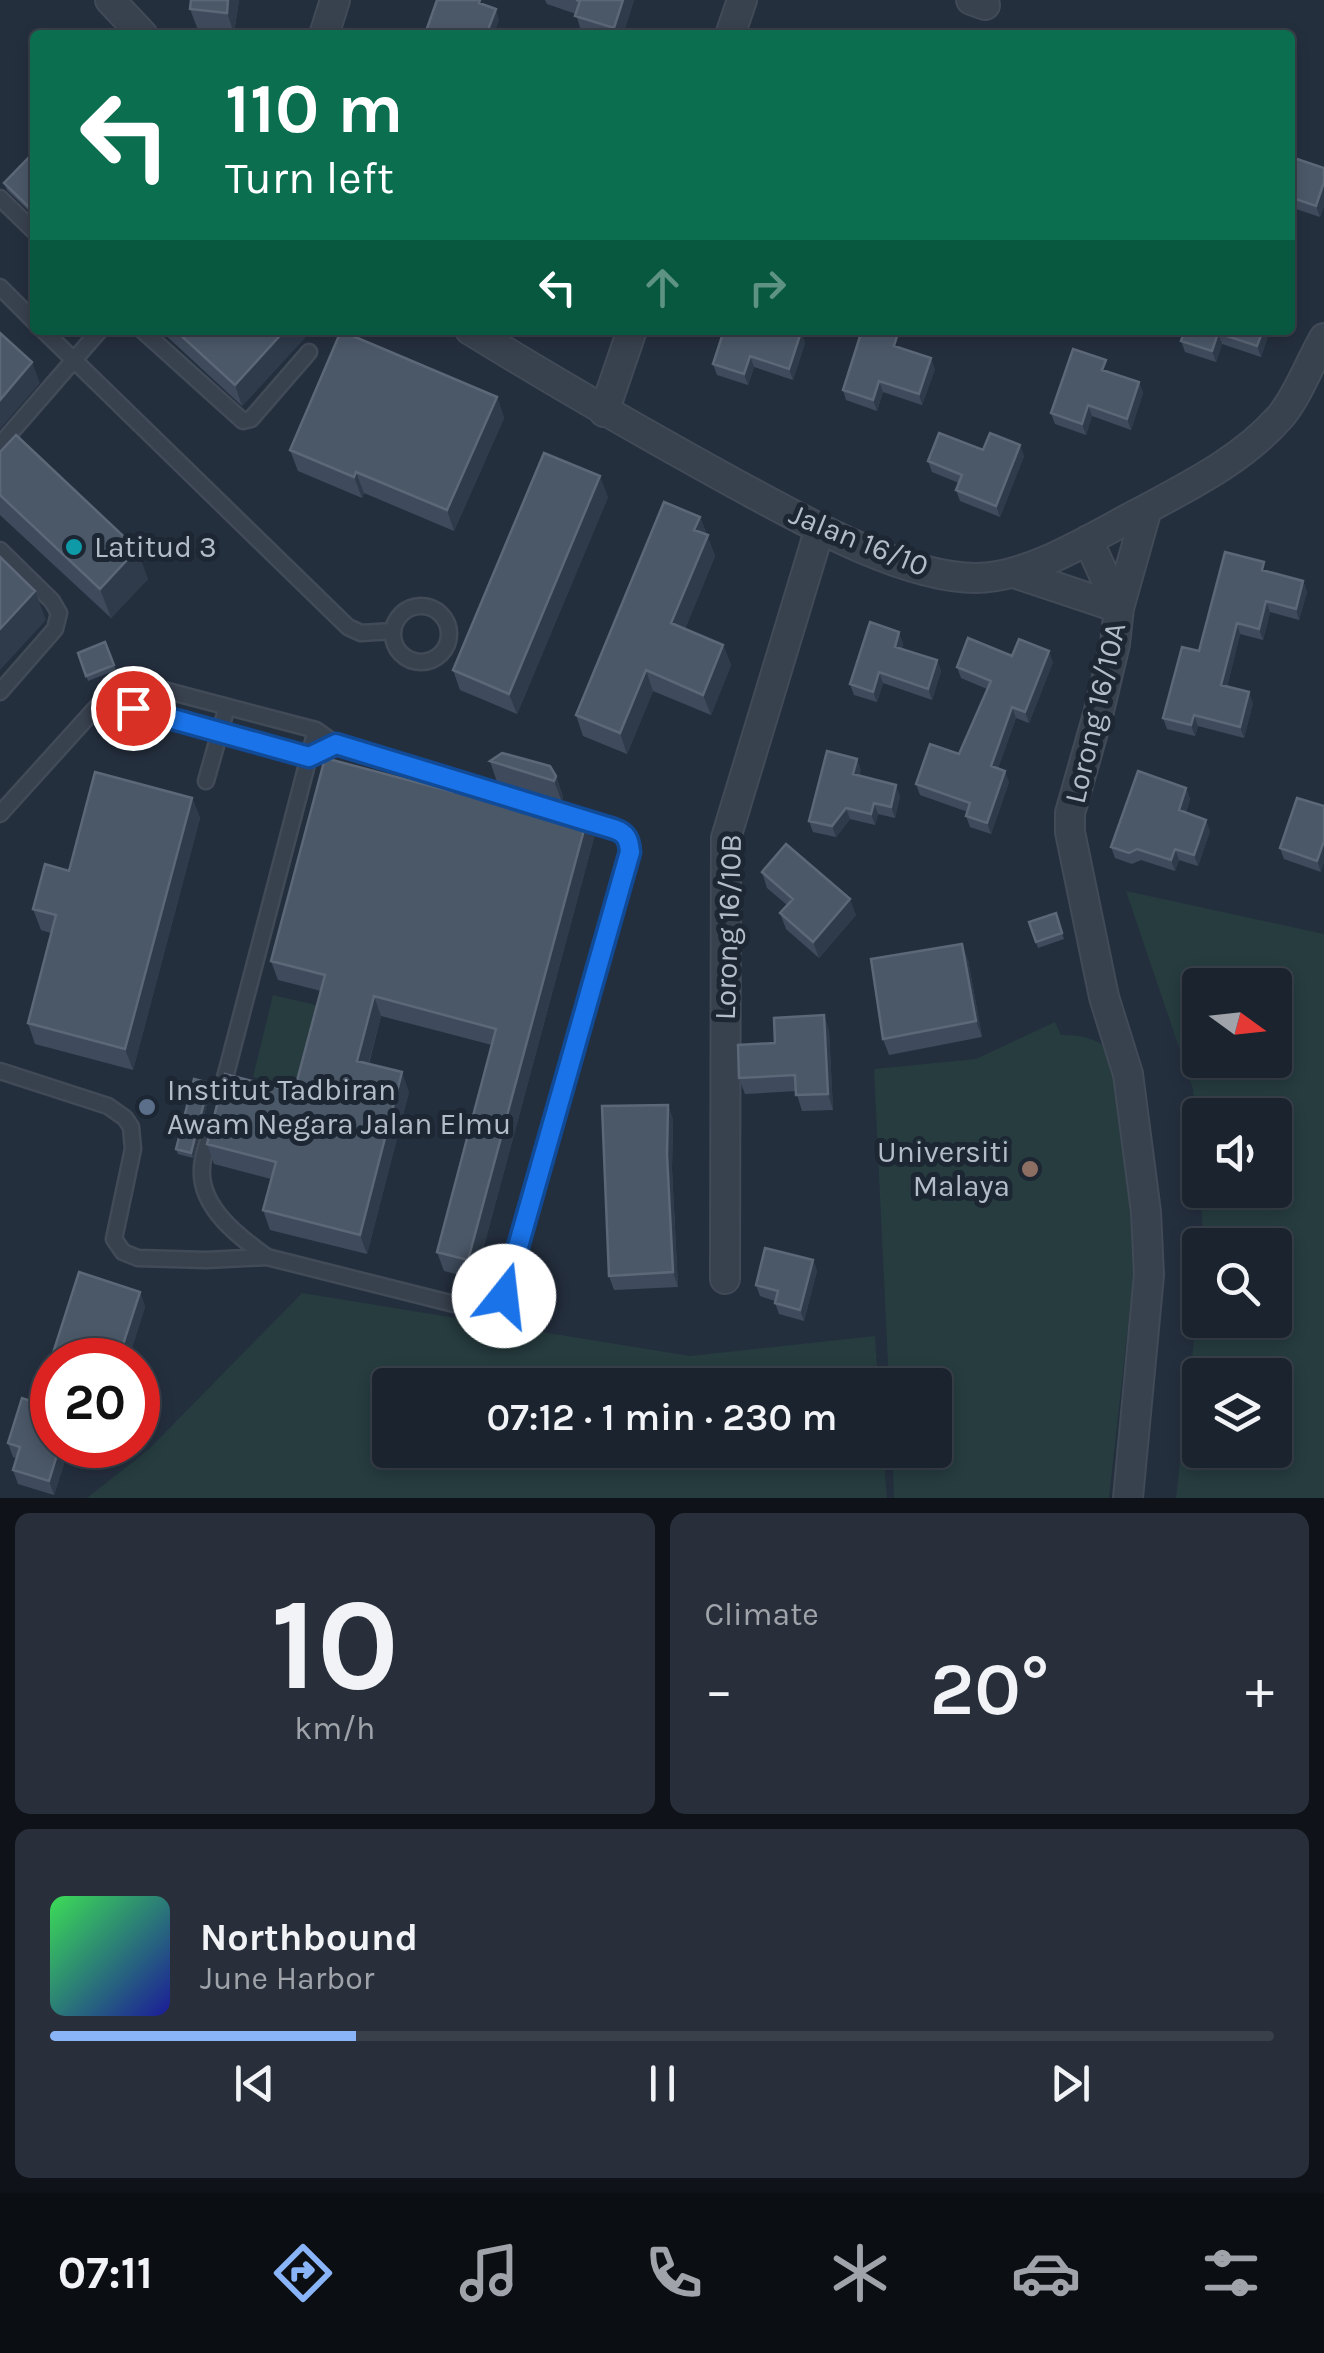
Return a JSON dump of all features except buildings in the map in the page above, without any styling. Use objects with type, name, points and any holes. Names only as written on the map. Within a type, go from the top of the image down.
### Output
[{"type":"street","points":[[110,0],[138,30]]},
{"type":"street","points":[[326,30],[335,0]]},
{"type":"street","points":[[732,30],[742,0]]},
{"type":"street","name":"Jalan 16/10","points":[[478,335],[604,412],[820,528],[906,564],[949,576],[978,578],[1014,573],[1088,540],[1210,476],[1281,416],[1324,338]]},
{"type":"street","points":[[604,412],[630,335]]},
{"type":"street","points":[[1014,573],[1120,608],[1147,509]]},
{"type":"street","name":"Lorong 16/10B","points":[[724,1279],[726,838],[820,528]]},
{"type":"street","name":"Lorong 16/10A","points":[[1088,540],[1120,608],[1111,661],[1070,813],[1070,832],[1104,996],[1128,1074],[1146,1212],[1149,1275],[1128,1498]]},
{"type":"lane","points":[[0,198],[30,227]]},
{"type":"lane","points":[[0,287],[30,315]]},
{"type":"lane","points":[[49,335],[348,627],[361,633],[393,631]]},
{"type":"lane","points":[[0,445],[96,335]]},
{"type":"lane","points":[[148,335],[243,420],[251,419],[309,352]]},
{"type":"lane","points":[[0,550],[52,601],[59,614],[56,629],[0,692]]},
{"type":"lane","points":[[424,606],[443,616],[449,636],[439,656],[418,662],[399,652],[393,631],[403,612],[424,606]]},
{"type":"lane","points":[[0,814],[122,679],[316,730],[336,744],[484,789]]},
{"type":"lane","points":[[104,700],[309,757],[336,744]]},
{"type":"lane","points":[[206,781],[226,706]]},
{"type":"lane","points":[[267,1256],[231,1232],[210,1198],[201,1170],[316,730]]},
{"type":"lane","points":[[0,1071],[108,1106],[126,1118],[133,1138],[132,1149],[114,1239],[123,1252],[138,1258],[206,1260],[267,1256],[478,1310],[498,1306],[630,852],[630,841],[624,832],[558,812]]},
{"type":"green space","points":[[1126,891],[1324,934],[1324,1498],[1176,1498],[1182,1445],[1182,1468],[1292,1468],[1292,1358],[1192,1358],[1194,1338],[1292,1338],[1292,1228],[1203,1228],[1201,1208],[1292,1208],[1292,1098],[1194,1098],[1189,1078],[1292,1078],[1292,968],[1182,968],[1182,1056]]},
{"type":"green space","points":[[273,995],[320,1006],[299,1088],[253,1077]]},
{"type":"green space","points":[[1055,1022],[1061,1035],[1088,1038],[1111,1050],[1138,1236],[1109,1498],[894,1498],[893,1468],[952,1468],[952,1368],[888,1368],[874,1069],[976,1059]]},
{"type":"green space","points":[[302,1293],[690,1356],[875,1336],[877,1368],[372,1368],[372,1468],[884,1468],[887,1498],[87,1498],[125,1468],[160,1468],[160,1438]]},
{"type":"place","name":"Latitud 3","points":[[74,547]]},
{"type":"place","name":"Institut Tadbiran Awam Negara Jalan Elmu","points":[[147,1107]]},
{"type":"place","name":"Universiti Malaya","points":[[1030,1169]]},
{"type":"route","points":[[133,708],[309,757],[336,744],[624,832],[630,841],[504,1296]]}]
